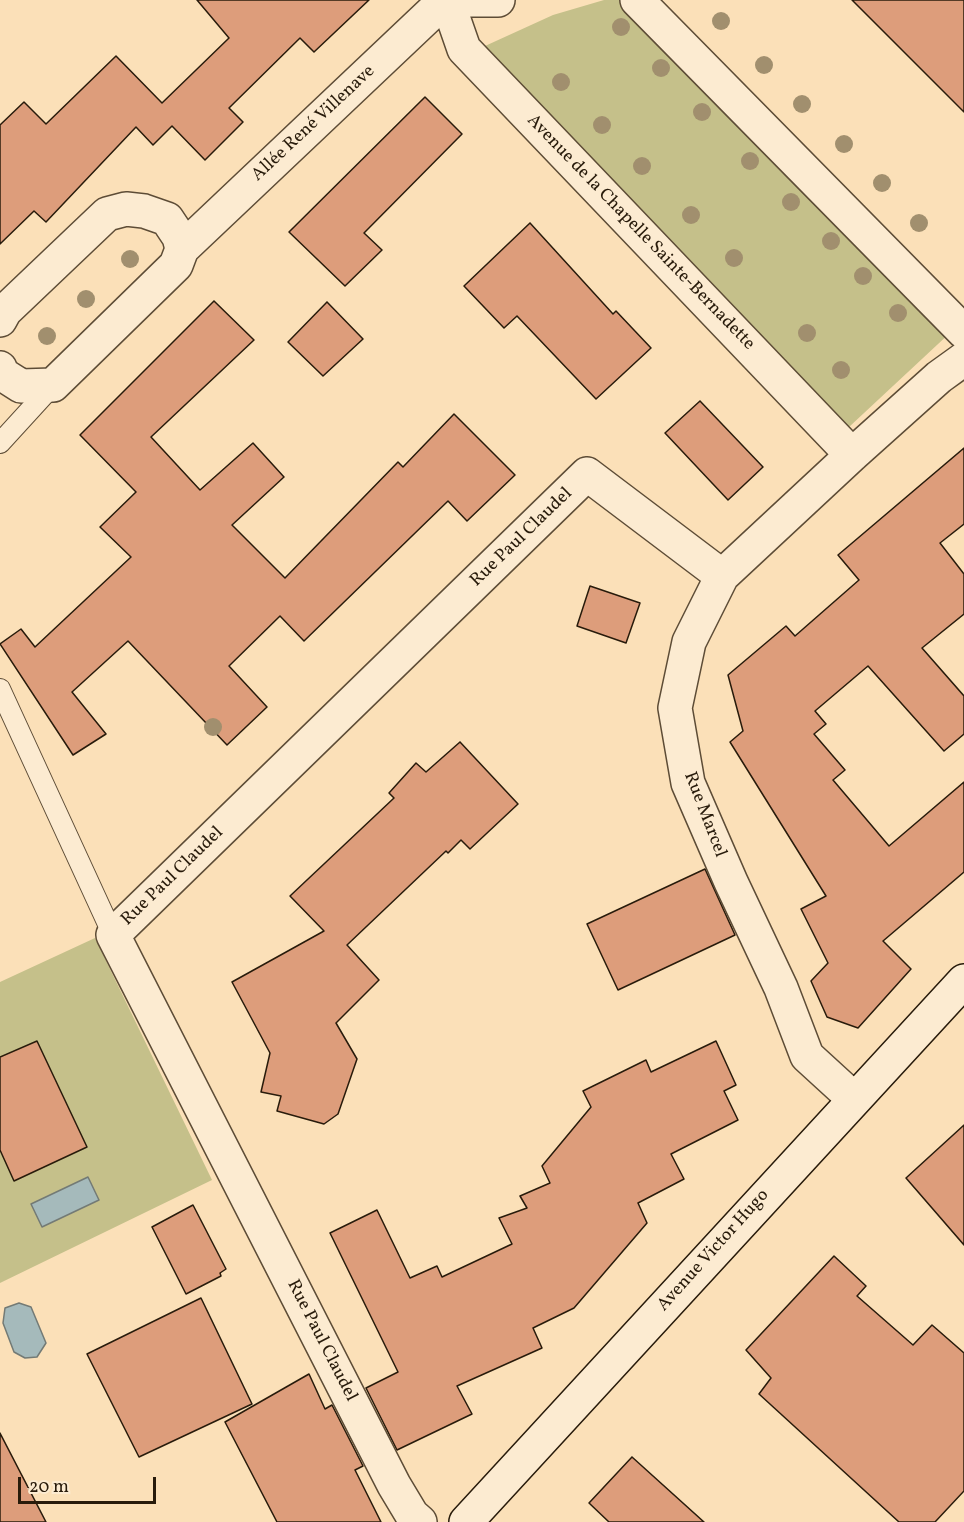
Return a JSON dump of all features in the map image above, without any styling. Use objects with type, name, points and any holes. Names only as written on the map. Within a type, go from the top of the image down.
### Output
[{"type":"street","name":"Allée René Villenave","points":[[52,385],[176,266],[182,249],[446,0]]},
{"type":"street","name":"Avenue de la Chapelle Sainte-Bernadette","points":[[446,0],[464,49],[852,455]]},
{"type":"street","points":[[473,0],[498,0]]},
{"type":"street","points":[[637,0],[964,332]]},
{"type":"street","points":[[0,320],[5,311],[107,214],[126,209],[144,211],[167,219],[179,237],[182,249]]},
{"type":"street","name":"Rue Marcel","points":[[854,1098],[807,1056],[781,988],[688,783],[675,708],[689,642],[722,576],[852,455],[939,377],[964,359]]},
{"type":"street","points":[[0,368],[2,374],[21,386],[52,385]]},
{"type":"street","name":"Rue Paul Claudel","points":[[420,1522],[412,1515],[394,1485],[114,935],[587,474],[722,576]]},
{"type":"street","name":"Avenue Victor Hugo","points":[[465,1522],[964,981]]},
{"type":"lane","points":[[0,443],[52,385]]},
{"type":"lane","points":[[0,689],[114,935]]},
{"type":"shaded area","points":[[604,0],[627,0],[952,331],[849,427],[485,46],[553,15]]},
{"type":"shaded area","points":[[95,938],[212,1180],[0,1283],[0,982]]},
{"type":"shaded area","points":[[88,1177],[99,1200],[42,1227],[31,1204]]},
{"type":"shaded area","points":[[19,1303],[31,1307],[46,1343],[37,1357],[25,1358],[14,1352],[3,1323],[5,1308]]},
{"type":"building","points":[[197,0],[369,0],[314,52],[300,38],[229,108],[243,122],[205,160],[172,126],[153,145],[136,127],[46,222],[34,211],[0,244],[0,125],[24,102],[46,124],[116,56],[162,103],[229,38]]},
{"type":"building","points":[[852,0],[964,0],[964,112]]},
{"type":"building","points":[[425,97],[462,134],[364,233],[382,250],[345,286],[289,232]]},
{"type":"building","points":[[530,223],[613,314],[616,311],[651,348],[596,399],[517,316],[504,328],[464,286]]},
{"type":"building","points":[[214,301],[254,340],[151,437],[200,490],[253,443],[284,477],[232,525],[285,578],[398,462],[403,467],[454,414],[515,475],[467,521],[448,501],[304,641],[280,616],[229,666],[267,707],[227,745],[128,641],[72,692],[106,734],[73,755],[0,644],[21,629],[35,647],[131,557],[100,527],[136,492],[80,435]]},
{"type":"building","points":[[327,302],[363,339],[323,376],[288,342]]},
{"type":"building","points":[[700,401],[763,467],[728,500],[665,433]]},
{"type":"building","points":[[964,448],[964,524],[940,543],[964,574],[964,614],[922,648],[964,696],[964,734],[944,751],[868,666],[815,711],[826,724],[814,734],[845,770],[833,780],[889,846],[964,782],[964,872],[883,941],[911,969],[858,1028],[827,1017],[811,981],[828,963],[801,909],[826,896],[730,742],[743,731],[728,675],[786,626],[795,636],[859,580],[838,555]]},
{"type":"building","points":[[590,586],[640,603],[626,643],[577,626]]},
{"type":"building","points":[[460,742],[518,804],[470,849],[461,840],[448,853],[446,851],[347,945],[379,980],[336,1023],[357,1059],[338,1114],[324,1124],[277,1111],[281,1096],[261,1092],[270,1053],[232,982],[324,931],[290,896],[394,798],[389,793],[416,763],[426,772]]},
{"type":"building","points":[[705,869],[735,935],[618,990],[587,924]]},
{"type":"building","points":[[37,1041],[87,1147],[14,1181],[0,1150],[0,1057]]},
{"type":"building","points":[[716,1041],[736,1085],[724,1091],[738,1120],[671,1154],[684,1179],[638,1203],[647,1223],[574,1308],[533,1328],[542,1348],[457,1386],[472,1414],[397,1450],[366,1388],[398,1372],[330,1233],[377,1210],[410,1278],[437,1266],[442,1277],[512,1244],[499,1218],[527,1208],[520,1196],[550,1183],[542,1166],[591,1107],[583,1091],[646,1060],[651,1072]]},
{"type":"building","points":[[964,1125],[964,1245],[906,1178]]},
{"type":"building","points":[[193,1205],[226,1269],[220,1273],[221,1276],[186,1294],[152,1227]]},
{"type":"building","points":[[834,1256],[866,1286],[857,1296],[913,1345],[932,1325],[964,1353],[964,1491],[935,1522],[899,1522],[759,1394],[771,1378],[746,1350]]},
{"type":"building","points":[[201,1298],[252,1404],[139,1457],[87,1354]]},
{"type":"building","points":[[309,1374],[325,1409],[332,1405],[363,1466],[355,1470],[381,1522],[277,1522],[225,1422]]},
{"type":"building","points":[[0,1433],[46,1522],[0,1522]]},
{"type":"building","points":[[632,1457],[704,1522],[609,1522],[589,1503]]}]
